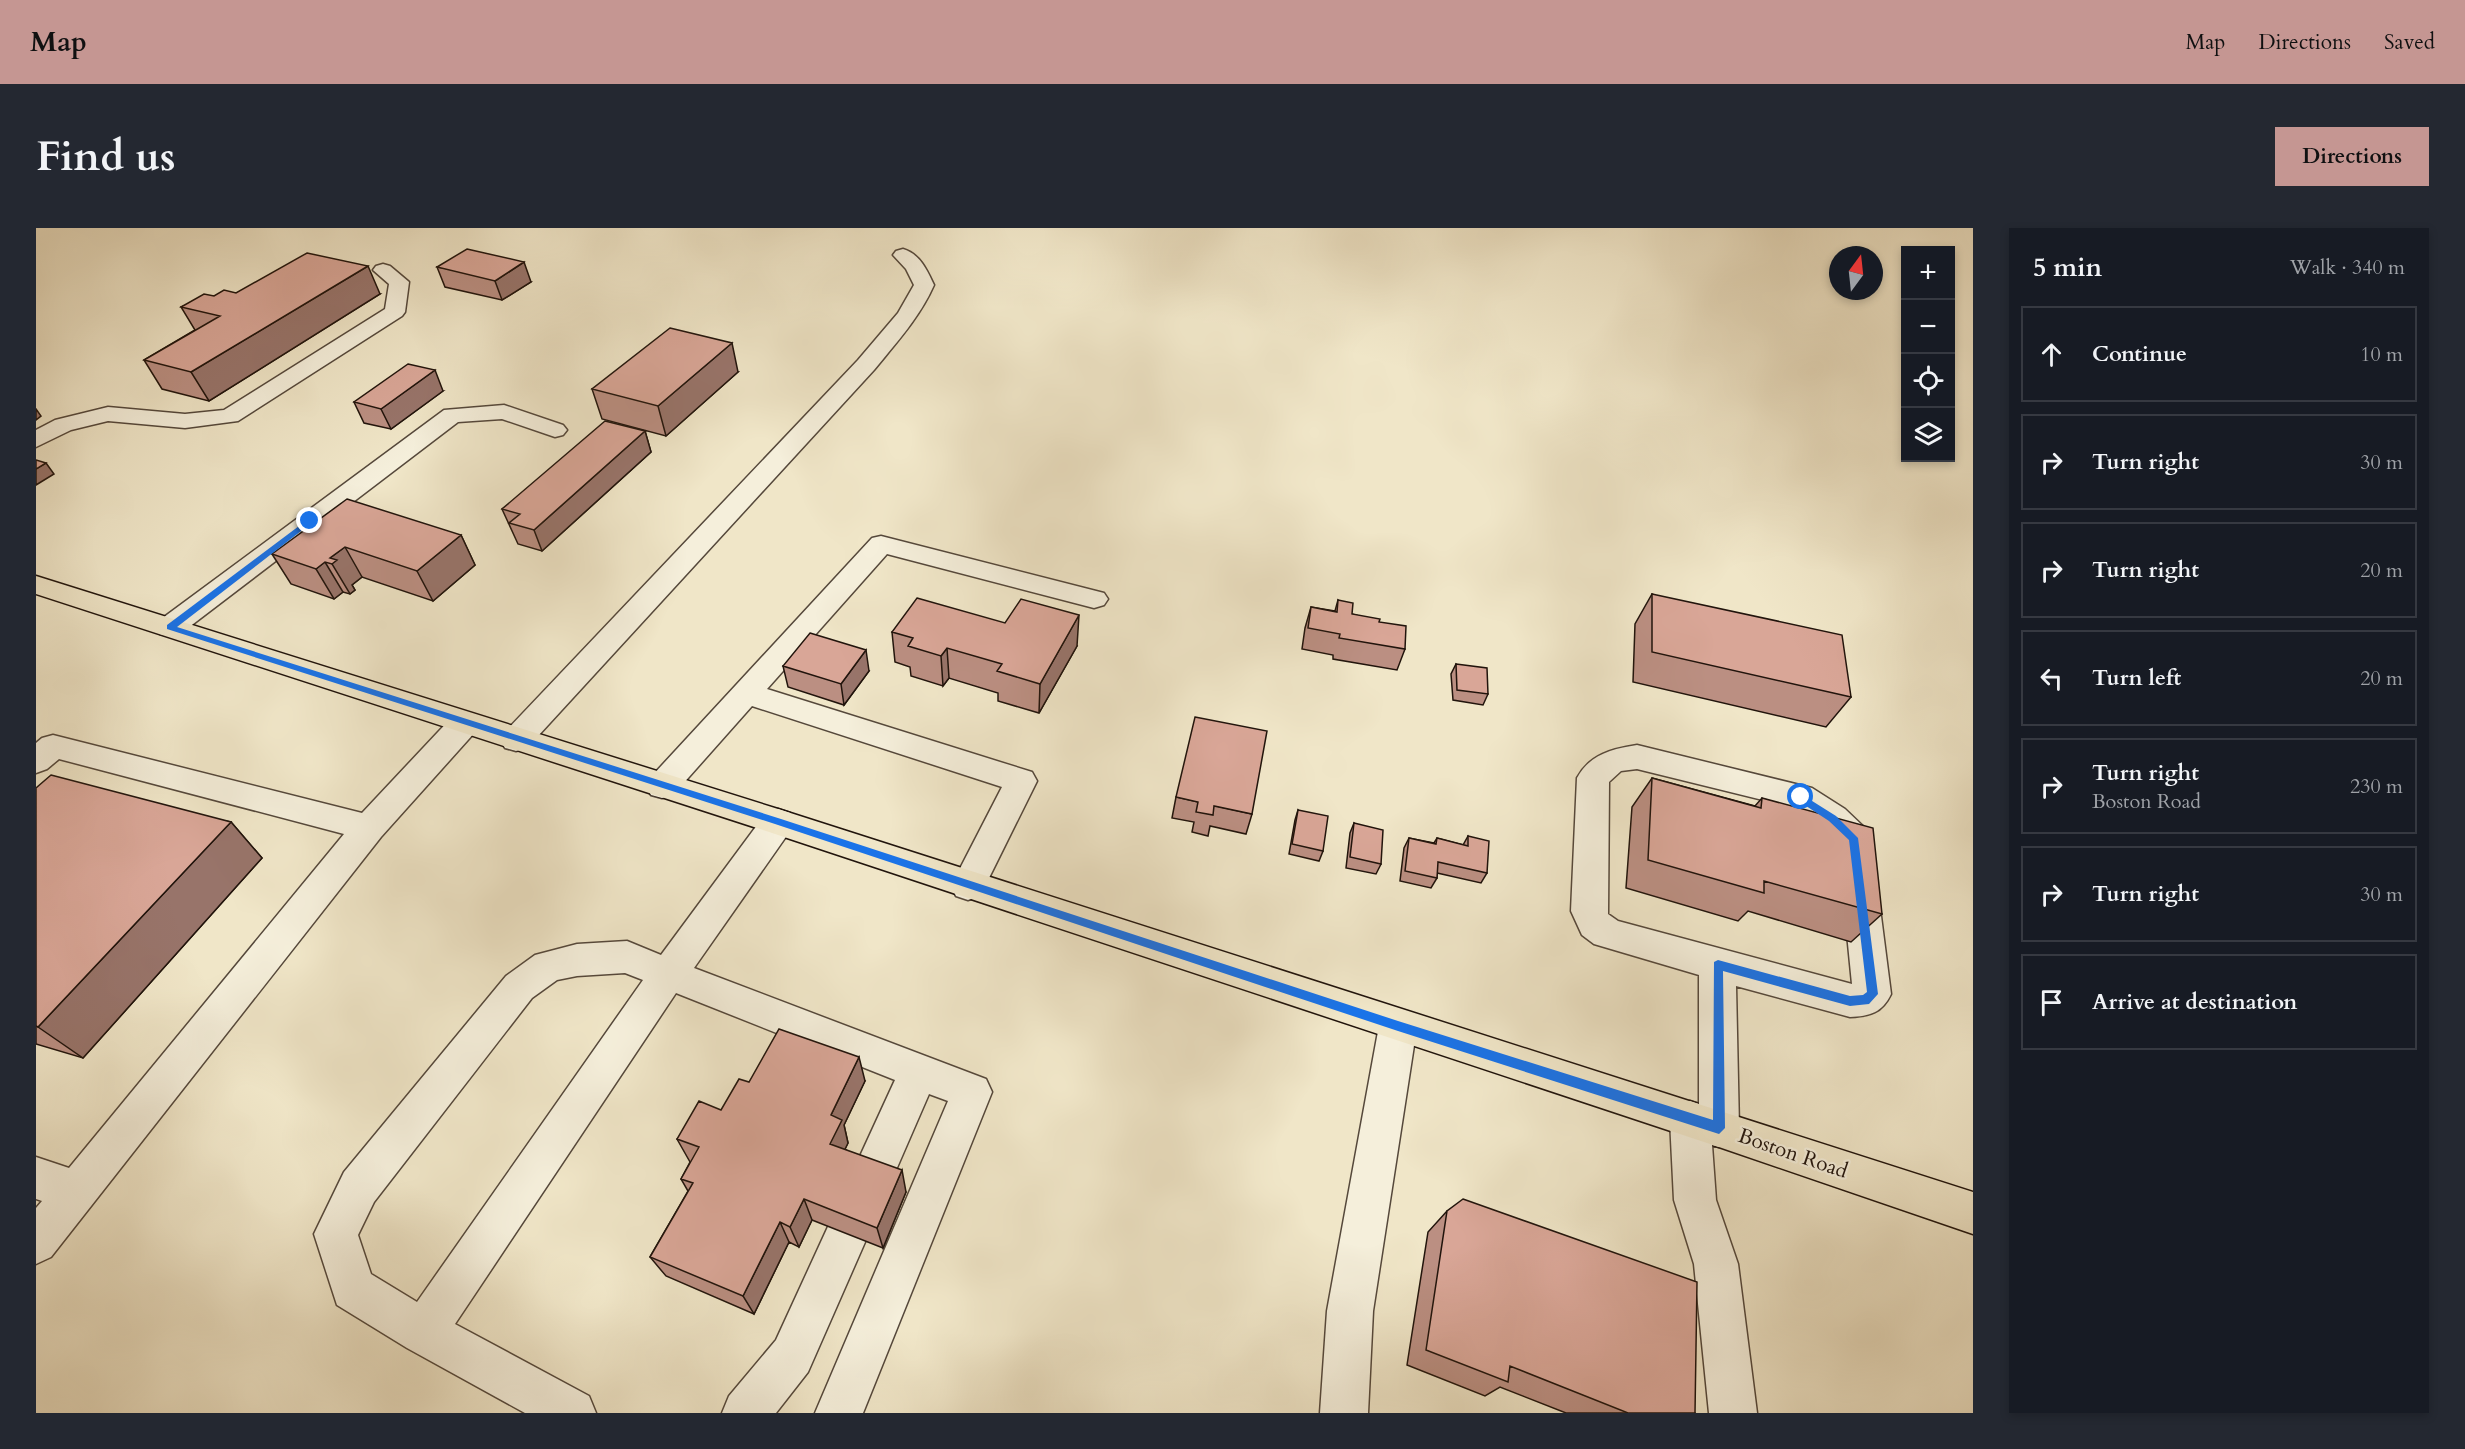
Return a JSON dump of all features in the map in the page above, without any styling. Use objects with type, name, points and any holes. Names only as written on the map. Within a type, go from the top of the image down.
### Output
[{"type":"main road","name":"Boston Road","points":[[36,585],[778,822],[1973,1213]]},
{"type":"lane","points":[[516,740],[842,391],[899,326],[918,301],[924,285],[915,266],[903,255]]},
{"type":"lane","points":[[36,440],[63,425],[108,414],[185,421],[230,416],[395,312],[399,282],[383,270]]},
{"type":"lane","points":[[170,627],[452,415],[504,412],[555,430]]},
{"type":"lane","points":[[662,786],[881,544],[1094,599]]},
{"type":"lane","points":[[746,693],[1021,781],[968,886]]},
{"type":"lane","points":[[36,1242],[369,828],[465,723]]},
{"type":"lane","points":[[36,761],[53,746],[369,828]]},
{"type":"lane","points":[[1637,757],[1801,797],[1833,818],[1854,838],[1872,994],[1865,1000],[1850,1001],[1718,965],[1607,933],[1595,924],[1588,911],[1593,778],[1612,761],[1637,757]]},
{"type":"lane","points":[[423,1332],[668,974],[778,822]]},
{"type":"lane","points":[[572,1413],[423,1332],[353,1289],[336,1234],[359,1187],[519,987],[548,966],[577,960],[627,957],[972,1092],[838,1413]]},
{"type":"lane","points":[[1718,965],[1705,1124],[1695,1200],[1716,1264],[1733,1413]]},
{"type":"lane","points":[[1344,1413],[1350,1311],[1398,1026]]},
{"type":"lane","points":[[872,1178],[919,1071]]},
{"type":"lane","points":[[36,1178],[77,1192]]},
{"type":"lane","points":[[746,1413],[792,1356],[847,1233]]},
{"type":"building","points":[[467,249],[524,262],[495,281],[437,267]]},
{"type":"building","points":[[307,253],[368,266],[191,372],[144,360],[220,316],[181,307],[204,294],[214,296],[224,290],[236,293]]},
{"type":"building","points":[[670,328],[732,343],[658,406],[592,389]]},
{"type":"building","points":[[408,364],[435,370],[381,409],[354,402]]},
{"type":"building","points":[[605,421],[645,431],[534,530],[509,523],[520,514],[502,509]]},
{"type":"building","points":[[36,460],[46,463],[36,469]]},
{"type":"building","points":[[347,499],[461,535],[417,571],[345,547],[330,558],[337,560],[332,564],[325,562],[316,569],[272,554]]},
{"type":"building","points":[[1652,594],[1842,635],[1851,697],[1652,652]]},
{"type":"building","points":[[917,598],[1005,623],[1021,599],[1079,615],[1040,684],[997,671],[1002,664],[947,648],[941,656],[908,646],[913,638],[892,632]]},
{"type":"building","points":[[1338,600],[1353,603],[1352,614],[1380,619],[1379,622],[1406,626],[1405,649],[1339,638],[1340,634],[1308,628],[1311,607],[1337,612]]},
{"type":"building","points":[[810,633],[866,650],[841,684],[783,666]]},
{"type":"building","points":[[1456,664],[1487,668],[1488,694],[1457,690]]},
{"type":"building","points":[[1195,717],[1267,731],[1252,814],[1214,806],[1213,815],[1196,812],[1198,802],[1176,797]]},
{"type":"building","points":[[51,775],[231,822],[38,1027],[36,1026],[36,788]]},
{"type":"building","points":[[1652,778],[1761,808],[1762,798],[1873,828],[1882,914],[1764,881],[1764,893],[1648,860]]},
{"type":"building","points":[[1298,810],[1328,816],[1323,851],[1292,844]]},
{"type":"building","points":[[1354,823],[1383,830],[1381,864],[1350,857]]},
{"type":"building","points":[[1468,836],[1489,841],[1487,873],[1438,862],[1437,878],[1405,871],[1409,838],[1436,844],[1437,838],[1468,846]]},
{"type":"building","points":[[779,1029],[859,1057],[831,1115],[842,1120],[830,1144],[902,1170],[877,1228],[804,1199],[790,1227],[780,1222],[743,1296],[650,1257],[693,1183],[681,1179],[699,1147],[677,1139],[699,1101],[721,1110],[739,1079],[749,1082]]},
{"type":"building","points":[[1463,1199],[1697,1282],[1695,1413],[1628,1413],[1510,1366],[1508,1382],[1426,1350],[1447,1211]]},
{"type":"route","points":[[310,521],[170,627],[1719,1128],[1718,965],[1850,1001],[1865,1000],[1872,994],[1854,838],[1833,818],[1801,797]]}]
